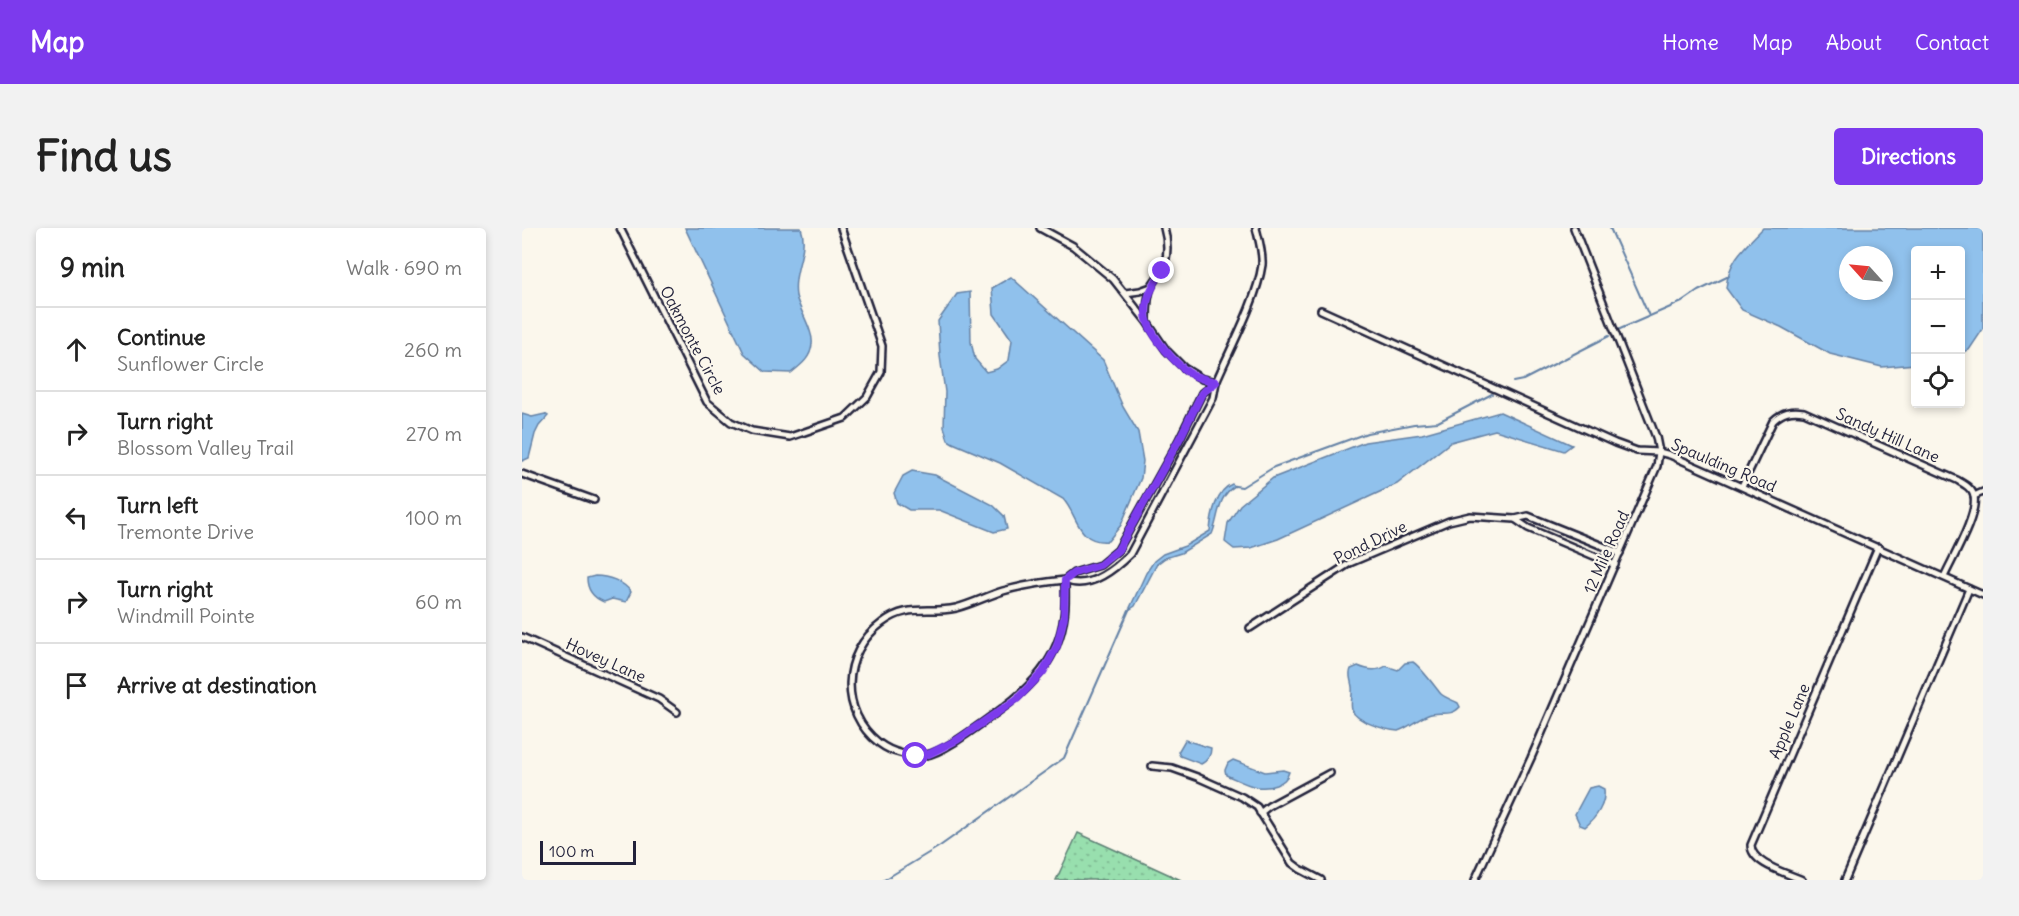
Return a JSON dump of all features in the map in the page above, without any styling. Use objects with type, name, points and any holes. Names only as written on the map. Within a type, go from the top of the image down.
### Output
[{"type":"street","name":"Oakmonte Circle","points":[[620,228],[707,402],[730,422],[752,431],[790,437],[845,418],[867,397],[881,372],[882,346],[841,228]]},
{"type":"street","points":[[1040,228],[1073,246],[1113,279],[1148,322],[1166,350],[1184,368],[1202,379],[1216,382]]},
{"type":"street","points":[[1148,322],[1147,308],[1151,287],[1166,261],[1164,228]]},
{"type":"street","points":[[1065,580],[1064,617],[1057,646],[1043,672],[1017,699],[957,740],[929,754],[916,756],[893,752],[870,736],[861,726],[855,715],[849,692],[852,664],[865,641],[881,624],[897,614],[914,609],[938,610],[957,607],[1002,591],[1036,583],[1065,580],[1074,584],[1098,579],[1117,567],[1130,554],[1213,398],[1216,382],[1257,287],[1262,263],[1261,246],[1256,228]]},
{"type":"street","points":[[1574,228],[1656,437],[1659,452]]},
{"type":"street","points":[[1125,293],[1151,287]]},
{"type":"street","name":"Spaulding Road","points":[[1321,310],[1615,443],[1637,452],[1659,452],[1670,455],[1983,595]]},
{"type":"street","points":[[1065,580],[1074,573],[1100,565],[1118,550],[1202,393],[1216,382]]},
{"type":"street","name":"Sandy Hill Lane","points":[[1742,486],[1773,421],[1780,414],[1795,410],[1957,480],[1971,490],[1974,496]]},
{"type":"street","name":"12 Mile Road","points":[[1475,880],[1615,565],[1657,466],[1659,452]]},
{"type":"street","points":[[522,474],[594,500]]},
{"type":"street","points":[[1944,577],[1970,520],[1974,496],[1983,492]]},
{"type":"street","name":"Pond Drive","points":[[1250,628],[1350,563],[1449,520],[1486,516],[1515,519],[1528,516],[1620,553]]},
{"type":"street","name":"Pond Drive","points":[[1515,519],[1527,528],[1615,565]]},
{"type":"street","points":[[1571,545],[1575,534]]},
{"type":"street","name":"Apple Lane","points":[[1802,880],[1761,862],[1752,853],[1751,845],[1878,547]]},
{"type":"street","points":[[1845,880],[1969,589]]},
{"type":"street","name":"Hovey Lane","points":[[522,637],[659,699],[677,712]]},
{"type":"street","points":[[1152,766],[1172,768],[1213,784],[1242,797],[1257,807],[1292,862],[1321,880]]},
{"type":"street","points":[[1260,813],[1329,773]]},
{"type":"green space","points":[[1078,833],[1181,880],[1056,880]]},
{"type":"water","points":[[685,228],[801,228],[803,244],[795,287],[796,296],[811,333],[812,344],[808,357],[791,373],[765,372],[744,353]]},
{"type":"water","points":[[1763,228],[1983,228],[1983,329],[1969,350],[1965,352],[1965,246],[1911,246],[1911,364],[1882,367],[1830,354],[1781,327],[1742,310],[1726,288],[1730,269],[1744,248]]},
{"type":"water","points":[[1011,277],[1103,360],[1123,407],[1138,432],[1143,461],[1141,478],[1121,525],[1108,541],[1098,541],[1084,533],[1063,499],[1000,463],[948,440],[944,427],[945,392],[938,321],[957,294],[970,292],[971,342],[975,359],[986,372],[997,369],[1009,360],[1012,340],[994,314],[992,288]]},
{"type":"water","points":[[1500,412],[1572,445],[1564,451],[1495,430],[1451,442],[1397,484],[1278,539],[1251,548],[1234,549],[1225,542],[1228,523],[1240,505],[1273,478],[1365,442],[1422,434]]},
{"type":"water","points":[[522,414],[532,417],[545,414],[548,416],[535,434],[529,458],[522,461]]},
{"type":"water","points":[[912,471],[935,475],[993,505],[1004,516],[1007,529],[994,532],[939,510],[909,510],[897,503],[894,493],[903,476]]},
{"type":"water","points":[[1232,484],[1235,486],[1229,490],[1222,501],[1212,534],[1181,553],[1165,558],[1157,564],[1135,606],[1129,610],[1154,561],[1163,554],[1185,546],[1210,531],[1218,498]]},
{"type":"water","points":[[595,576],[610,578],[624,585],[631,592],[626,602],[612,599],[604,602],[597,598],[587,582],[587,578]]},
{"type":"water","points":[[1413,662],[1441,694],[1458,703],[1460,707],[1448,713],[1428,715],[1398,731],[1372,725],[1355,714],[1351,707],[1351,669],[1358,666],[1376,670],[1386,666],[1398,670],[1405,663]]},
{"type":"water","points":[[1185,740],[1211,748],[1207,759],[1201,764],[1180,756],[1178,752]]},
{"type":"water","points":[[1233,760],[1265,772],[1283,770],[1289,772],[1284,780],[1276,785],[1256,787],[1226,775],[1225,770],[1228,763]]},
{"type":"water","points":[[1598,786],[1604,789],[1602,805],[1585,827],[1580,825],[1575,814],[1589,788]]},
{"type":"waterway","points":[[1610,228],[1649,316]]},
{"type":"waterway","points":[[1620,329],[1682,302],[1698,291],[1729,276]]},
{"type":"waterway","points":[[1513,382],[1523,380],[1609,336]]},
{"type":"waterway","points":[[1235,486],[1242,487],[1274,467],[1367,433],[1438,422],[1492,394]]},
{"type":"waterway","points":[[884,880],[940,846],[1064,758],[1129,610]]},
{"type":"route","points":[[916,756],[929,754],[957,740],[1017,699],[1043,672],[1057,646],[1064,617],[1065,580],[1074,573],[1100,565],[1118,550],[1202,393],[1216,382],[1202,379],[1184,368],[1166,350],[1148,322],[1147,308],[1151,287],[1162,271]]}]
